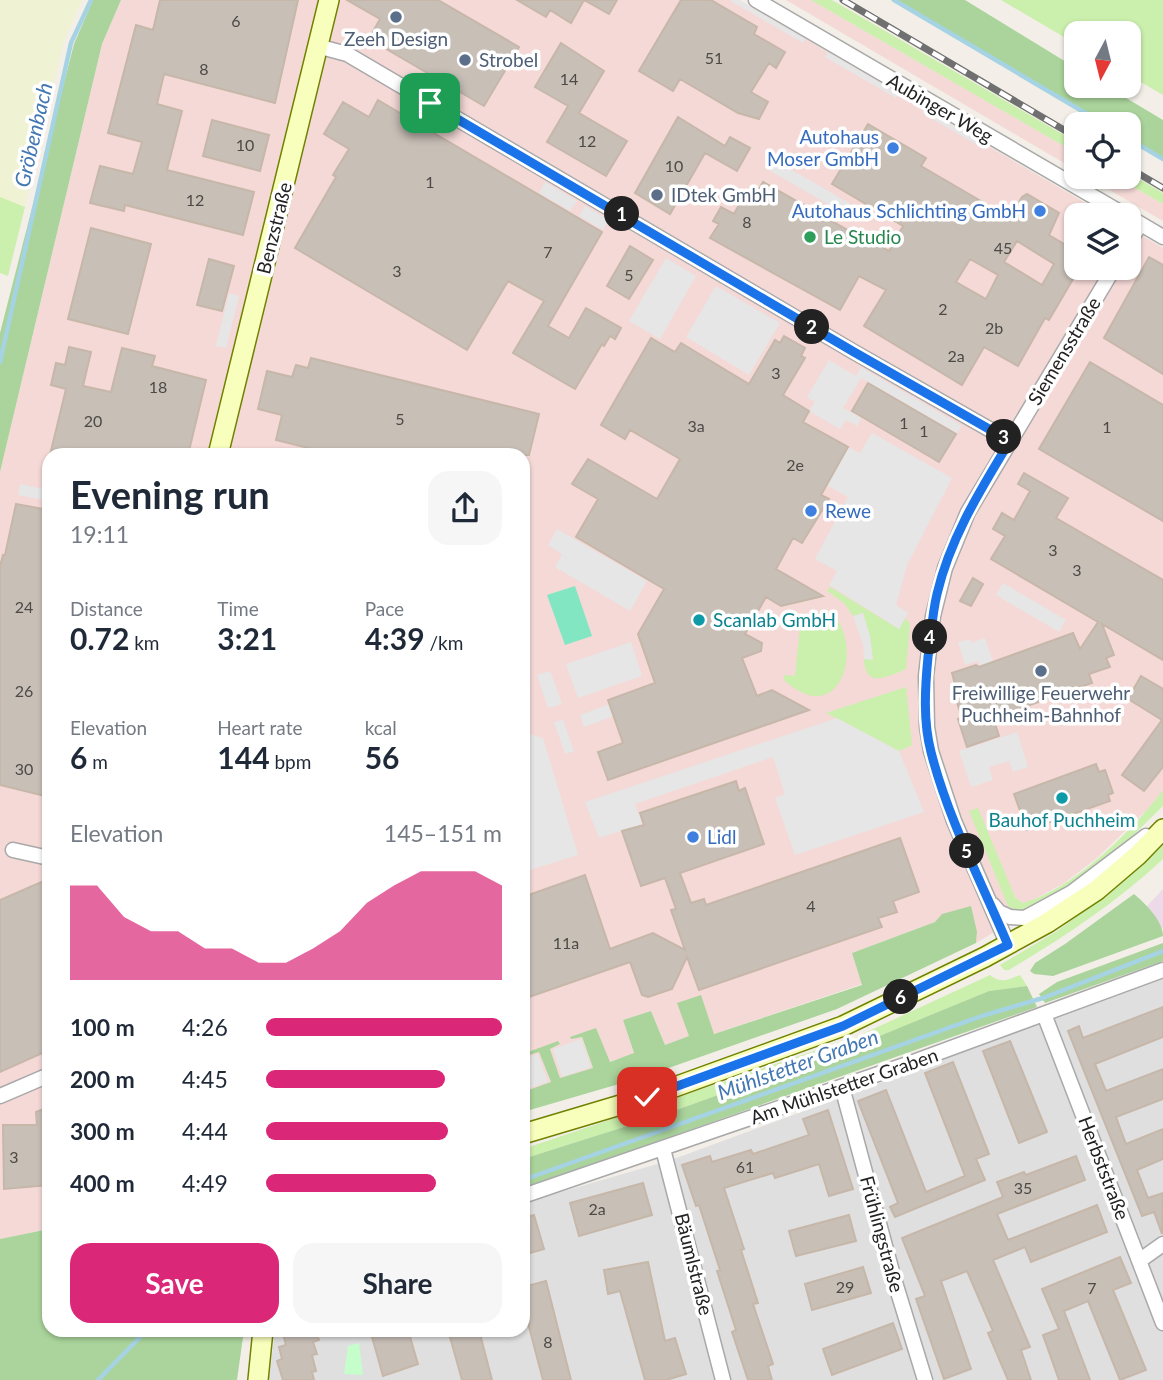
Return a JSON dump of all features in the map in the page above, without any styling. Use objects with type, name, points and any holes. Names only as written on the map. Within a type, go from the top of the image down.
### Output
[{"type":"street","name":"Benzstraße","points":[[220,448],[329,0]]},
{"type":"street","name":"Aubinger Weg","points":[[756,0],[1104,203]]},
{"type":"street","points":[[317,46],[347,54],[1010,441]]},
{"type":"street","name":"Aubinger Weg","points":[[1141,225],[1163,237]]},
{"type":"street","name":"Siemensstraße","points":[[1008,945],[954,821],[931,751],[926,727],[926,676],[933,616],[944,568],[968,512],[1107,280]]},
{"type":"street","points":[[988,898],[999,912],[1010,917],[1025,918],[1071,893],[1163,822]]},
{"type":"street","points":[[530,1132],[647,1097],[843,1026],[1008,945],[1097,890],[1138,855],[1163,829]]},
{"type":"street","points":[[13,850],[42,856]]},
{"type":"street","name":"Am Mühlstetter Graben","points":[[530,1194],[842,1087],[1163,970]]},
{"type":"street","name":"Herbststraße","points":[[1044,1014],[1163,1323]]},
{"type":"street","points":[[0,1096],[42,1078]]},
{"type":"street","name":"Frühlingstraße","points":[[842,1087],[894,1279],[926,1380]]},
{"type":"street","name":"Bäumlstraße","points":[[663,1149],[723,1380]]},
{"type":"street","points":[[1139,1261],[1163,1244]]},
{"type":"street","points":[[258,1380],[262,1337]]},
{"type":"shaded area","points":[[121,0],[739,0],[1086,203],[1064,203],[1064,280],[1141,280],[1141,235],[1163,248],[1163,790],[1150,807],[1096,859],[1063,884],[1033,900],[1022,903],[1015,897],[999,861],[1008,906],[1029,911],[976,943],[977,932],[935,922],[852,953],[862,984],[714,1034],[689,1036],[665,1045],[651,1011],[623,1020],[634,1054],[609,1062],[596,1029],[571,1037],[581,1036],[593,1068],[560,1078],[550,1049],[560,1044],[558,1041],[539,1051],[551,1083],[530,1090],[530,448],[42,448],[42,1230],[0,1239],[0,472],[102,44]]},
{"type":"shaded area","points":[[729,0],[739,0],[805,39],[803,43]]},
{"type":"shaded area","points":[[786,0],[811,0],[1064,146],[1064,163]]},
{"type":"shaded area","points":[[828,52],[899,94],[896,98],[825,57]]},
{"type":"shaded area","points":[[924,109],[986,145],[984,149],[922,113]]},
{"type":"shaded area","points":[[773,159],[863,211],[857,221],[767,169]]},
{"type":"shaded area","points":[[545,182],[577,201],[570,211],[539,193]]},
{"type":"shaded area","points":[[1108,189],[1137,189],[1163,204],[1163,221],[1141,208],[1141,203],[1132,203]]},
{"type":"shaded area","points":[[585,206],[609,220],[603,230],[579,216]]},
{"type":"shaded area","points":[[666,258],[696,276],[660,339],[629,321]]},
{"type":"shaded area","points":[[716,286],[780,323],[749,375],[686,337]]},
{"type":"shaded area","points":[[229,293],[239,296],[226,348],[216,346]]},
{"type":"shaded area","points":[[829,360],[856,376],[861,367],[962,426],[957,433],[861,378],[843,408],[861,418],[857,426],[846,420],[840,429],[809,411],[815,402],[807,397]]},
{"type":"shaded area","points":[[872,433],[952,478],[907,565],[896,605],[908,613],[899,629],[829,585],[837,571],[815,559],[848,497],[826,485],[848,447],[860,453]]},
{"type":"shaded area","points":[[20,484],[42,489],[42,500],[18,495]]},
{"type":"shaded area","points":[[557,529],[647,581],[630,611],[555,567],[562,554],[548,545]]},
{"type":"shaded area","points":[[1003,583],[1066,620],[1059,632],[996,595]]},
{"type":"shaded area","points":[[863,613],[873,660],[864,659],[863,644],[853,616]]},
{"type":"shaded area","points":[[985,638],[993,662],[980,666],[978,661],[965,665],[958,642],[970,639],[971,643]]},
{"type":"shaded area","points":[[631,642],[642,676],[578,698],[566,664]]},
{"type":"shaded area","points":[[550,671],[562,704],[548,708],[537,675]]},
{"type":"shaded area","points":[[610,704],[614,716],[584,727],[580,715]]},
{"type":"shaded area","points":[[837,718],[899,751],[924,812],[795,855],[775,798],[785,794],[773,757],[635,804],[642,824],[599,838],[585,802]]},
{"type":"shaded area","points":[[563,720],[574,751],[565,754],[554,722]]},
{"type":"shaded area","points":[[1017,732],[1028,767],[1013,772],[1009,761],[989,767],[993,780],[971,787],[959,751]]},
{"type":"shaded area","points":[[530,734],[543,738],[578,855],[530,870]]},
{"type":"shaded area","points":[[1163,889],[1163,928],[1162,929],[1147,906]]},
{"type":"shaded area","points":[[1163,979],[1163,1380],[269,1380],[274,1337],[530,1337],[530,1201],[671,1160]]},
{"type":"shaded area","points":[[581,1039],[591,1067],[562,1077],[553,1049]]},
{"type":"shaded area","points":[[538,1054],[548,1082],[530,1088],[530,1057]]},
{"type":"green space","points":[[0,0],[82,0],[64,41],[25,207],[0,197]]},
{"type":"green space","points":[[93,0],[121,0],[102,44],[0,472],[0,333],[74,44]]},
{"type":"green space","points":[[811,0],[832,0],[1064,135],[1064,146]]},
{"type":"green space","points":[[891,0],[965,0],[1064,61],[1064,98],[1126,98],[1163,120],[1163,158],[1141,145],[1141,112],[1084,112]]},
{"type":"green space","points":[[1001,0],[1163,0],[1163,95],[1141,82],[1141,21],[1064,21],[1064,37]]},
{"type":"green space","points":[[1141,180],[1163,193],[1163,204],[1137,189],[1141,189]]},
{"type":"green space","points":[[0,197],[25,207],[8,276],[0,273]]},
{"type":"green space","points":[[575,586],[592,636],[565,645],[547,595]]},
{"type":"green space","points":[[830,587],[899,629],[905,618],[910,624],[906,669],[879,678],[869,675],[864,659],[873,659],[863,613],[853,616],[844,603],[827,591]]},
{"type":"green space","points":[[830,611],[841,626],[846,643],[846,661],[842,677],[833,690],[820,696],[804,693],[784,680],[784,675],[795,676],[800,627],[789,625],[793,619]]},
{"type":"green space","points":[[906,687],[912,745],[899,751],[826,713]]},
{"type":"green space","points":[[1163,790],[1163,806],[1119,849],[1081,879],[1029,911],[1018,912],[1008,906],[969,811],[978,808],[1015,897],[1022,903],[1061,886],[1081,873],[1135,823]]},
{"type":"green space","points":[[1163,843],[1163,859],[1108,905],[1009,970],[1004,970],[1000,965],[1057,931],[1122,883]]},
{"type":"green space","points":[[1134,894],[1157,919],[1163,936],[1053,976],[1030,971],[1035,963]]},
{"type":"green space","points":[[971,906],[977,932],[976,943],[837,1009],[643,1077],[530,1110],[530,1090],[551,1082],[539,1052],[530,1055],[530,1051],[558,1041],[560,1044],[550,1049],[560,1078],[593,1068],[582,1037],[570,1037],[596,1028],[610,1062],[634,1053],[623,1020],[651,1011],[665,1045],[689,1036],[677,1003],[701,995],[714,1034],[862,985],[852,953],[935,922],[942,914]]},
{"type":"green space","points":[[1163,943],[1163,961],[1045,1003],[1039,994],[1057,982]]},
{"type":"green space","points":[[990,975],[1008,980],[1020,975],[1027,986],[989,991],[860,1044],[668,1113],[530,1157],[530,1147],[856,1037]]},
{"type":"green space","points":[[1027,986],[1037,1007],[530,1187],[530,1157],[668,1113],[860,1044],[989,991]]},
{"type":"green space","points":[[42,1230],[42,1337],[243,1337],[237,1380],[0,1380],[0,1239]]},
{"type":"green space","points":[[359,1343],[363,1375],[344,1374],[348,1346]]},
{"type":"building","points":[[160,0],[298,0],[275,103],[164,74],[157,104],[182,111],[167,170],[254,192],[243,235],[125,205],[124,211],[90,203],[100,166],[133,174],[142,142],[108,133],[136,25],[153,30]]},
{"type":"building","points":[[347,0],[438,0],[519,47],[484,106],[369,39],[380,19]]},
{"type":"building","points":[[517,0],[584,0],[571,23],[550,10],[546,17]]},
{"type":"building","points":[[584,0],[617,0],[609,14]]},
{"type":"building","points":[[681,0],[711,0],[757,27],[754,34],[785,52],[776,68],[769,63],[751,92],[768,102],[759,119],[738,113],[680,79],[673,91],[639,71]]},
{"type":"building","points":[[561,43],[604,71],[579,113],[627,141],[606,176],[547,142],[568,106],[535,87]]},
{"type":"building","points":[[378,100],[602,232],[548,326],[569,338],[586,308],[621,328],[615,339],[610,336],[604,346],[602,344],[575,389],[513,353],[544,301],[508,281],[467,350],[295,248],[349,149],[324,134],[343,102],[369,117]]},
{"type":"building","points":[[678,117],[725,146],[730,137],[750,148],[737,171],[705,153],[670,214],[635,193]]},
{"type":"building","points":[[212,120],[269,135],[260,171],[203,156]]},
{"type":"building","points":[[868,124],[926,158],[921,166],[1010,218],[1022,197],[1027,194],[1059,213],[1049,235],[1064,244],[1064,280],[1072,280],[1049,320],[1045,318],[1018,366],[984,347],[962,385],[864,326],[886,290],[859,276],[840,310],[710,238],[719,224],[713,221],[721,207],[734,214],[746,192],[755,197],[763,182],[889,251],[903,226],[832,184]],"holes":[[[1017,241],[1054,264],[1042,285],[1004,262]],[[970,259],[998,275],[986,299],[956,282]]]},
{"type":"building","points":[[91,228],[151,244],[128,334],[68,319]]},
{"type":"building","points":[[630,246],[653,260],[629,299],[607,286]]},
{"type":"building","points":[[1149,257],[1163,265],[1163,374],[1104,338],[1136,280],[1141,280],[1141,271]]},
{"type":"building","points":[[209,259],[234,266],[222,311],[197,305]]},
{"type":"building","points":[[784,336],[805,348],[801,356],[805,358],[783,395],[809,411],[803,422],[848,447],[821,495],[829,499],[802,543],[793,538],[776,569],[823,596],[781,606],[766,597],[745,634],[762,643],[761,651],[742,658],[757,696],[772,690],[809,710],[608,780],[598,752],[623,743],[608,700],[655,683],[638,634],[664,589],[576,537],[598,499],[572,484],[588,459],[657,499],[680,459],[630,430],[625,439],[601,425],[651,338],[675,352],[681,343],[749,384],[775,340],[780,343]]},
{"type":"building","points":[[69,347],[91,352],[83,386],[111,392],[122,348],[155,356],[152,366],[206,380],[190,448],[52,448],[66,389],[51,385],[56,363],[65,365]]},
{"type":"building","points":[[311,358],[539,414],[530,451],[530,448],[309,448],[276,440],[282,415],[258,409],[267,371],[292,377],[296,365],[308,368]]},
{"type":"building","points":[[1090,362],[1163,405],[1163,521],[1039,449]]},
{"type":"building","points":[[868,383],[956,434],[939,462],[852,411]]},
{"type":"building","points":[[1024,473],[1068,498],[1056,518],[1163,580],[1163,660],[1102,624],[1114,655],[1106,658],[1110,667],[1089,674],[1092,683],[993,718],[999,736],[967,747],[958,719],[962,717],[952,689],[956,688],[952,673],[976,665],[979,667],[1073,633],[1080,649],[1098,622],[991,559],[1005,536],[993,529],[1002,513],[1014,520],[1030,491],[1018,484]]},
{"type":"building","points":[[16,504],[42,509],[42,795],[0,785],[0,566]]},
{"type":"building","points":[[973,578],[983,584],[971,606],[960,601]]},
{"type":"building","points":[[1141,676],[1163,689],[1163,767],[1144,791],[1122,775],[1162,720],[1128,699]]},
{"type":"building","name":"Bauhof Puchheim","points":[[1096,764],[1099,772],[1105,770],[1113,793],[1108,795],[1110,801],[1027,830],[1014,794]]},
{"type":"building","points":[[736,781],[739,791],[745,788],[764,844],[680,873],[691,903],[704,899],[706,905],[900,838],[919,892],[893,901],[897,912],[878,918],[882,927],[699,990],[687,957],[672,989],[648,997],[642,995],[630,962],[530,997],[530,895],[585,875],[610,949],[653,933],[685,950],[671,910],[676,909],[665,878],[641,886],[622,831],[644,825],[640,813]]},
{"type":"building","points":[[42,882],[42,1053],[0,1072],[0,900]]},
{"type":"building","points":[[1163,1007],[1163,1037],[1095,1064],[1106,1091],[1163,1069],[1163,1099],[1116,1117],[1126,1144],[1163,1129],[1163,1159],[1137,1170],[1148,1198],[1163,1193],[1162,1234],[1154,1212],[1142,1216],[1068,1031],[1079,1026],[1083,1038]]},
{"type":"building","points":[[1010,1041],[1047,1132],[1019,1143],[983,1051]]},
{"type":"building","points":[[953,1062],[989,1154],[976,1159],[985,1180],[895,1217],[890,1207],[898,1203],[858,1101],[886,1090],[926,1192],[965,1176],[925,1073]]},
{"type":"building","points":[[42,1110],[42,1186],[4,1189],[3,1125],[37,1125],[36,1112]]},
{"type":"building","points":[[828,1110],[853,1189],[829,1196],[819,1164],[775,1178],[773,1173],[724,1188],[758,1303],[753,1304],[773,1364],[768,1366],[772,1380],[748,1380],[732,1332],[736,1330],[717,1271],[720,1270],[699,1205],[696,1206],[682,1165],[710,1156],[712,1162],[751,1150],[753,1154],[809,1135],[803,1119]]},
{"type":"building","points":[[1076,1156],[1085,1180],[997,1214],[1008,1240],[1097,1205],[1107,1232],[1031,1262],[1025,1247],[993,1260],[1030,1347],[1021,1350],[1031,1380],[1008,1380],[988,1333],[993,1331],[967,1271],[941,1281],[971,1369],[944,1379],[916,1299],[925,1296],[902,1238],[1003,1197],[997,1182],[1024,1172],[1026,1175]]},
{"type":"building","points":[[643,1183],[652,1215],[579,1236],[570,1203]]},
{"type":"building","points":[[534,1215],[544,1249],[530,1253],[530,1216]]},
{"type":"building","points":[[849,1215],[856,1241],[796,1256],[789,1231]]},
{"type":"building","points":[[1120,1257],[1131,1283],[1113,1290],[1146,1370],[1120,1380],[1088,1301],[1064,1311],[1090,1380],[1059,1380],[1043,1335],[1059,1329],[1042,1289]]},
{"type":"building","points":[[648,1262],[665,1341],[675,1338],[686,1374],[666,1380],[645,1380],[620,1291],[608,1294],[604,1270]]},
{"type":"building","points":[[863,1267],[871,1293],[812,1310],[805,1284]]},
{"type":"building","points":[[546,1281],[571,1380],[543,1380],[530,1331],[530,1285]]},
{"type":"building","points":[[893,1323],[902,1349],[832,1375],[823,1349]]},
{"type":"building","points":[[284,1337],[318,1337],[319,1340],[313,1342],[317,1354],[312,1355],[316,1371],[312,1372],[314,1380],[283,1380],[277,1361],[282,1359],[279,1347],[286,1345]]},
{"type":"building","points":[[372,1337],[410,1337],[418,1364],[383,1376]]},
{"type":"building","points":[[450,1337],[481,1337],[492,1380],[462,1380]]},
{"type":"waterway","name":"Gröbenbach","points":[[0,362],[71,43],[91,0]]},
{"type":"waterway","points":[[894,0],[1084,112]]},
{"type":"waterway","points":[[1141,146],[1163,159]]},
{"type":"waterway","name":"Mühlstetter Graben","points":[[530,1177],[982,1016],[1043,998],[1163,951]]},
{"type":"waterway","name":"Mühlstetter Graben","points":[[98,1380],[140,1337]]},
{"type":"railway","points":[[843,0],[1064,130]]},
{"type":"railway","points":[[1141,175],[1163,188]]},
{"type":"place","name":"Zeeh Design","points":[[396,17]]},
{"type":"place","name":"Strobel","points":[[465,60]]},
{"type":"place","name":"Autohaus Moser GmbH","points":[[893,148]]},
{"type":"place","name":"IDtek GmbH","points":[[657,195]]},
{"type":"place","name":"Autohaus Schlichting GmbH","points":[[1040,211]]},
{"type":"place","name":"Le Studio","points":[[810,237]]},
{"type":"place","name":"Rewe","points":[[811,511]]},
{"type":"place","name":"Scanlab GmbH","points":[[699,620]]},
{"type":"place","name":"Freiwillige Feuerwehr Puchheim-Bahnhof","points":[[1041,671]]},
{"type":"place","name":"Bauhof Puchheim","points":[[1062,798]]},
{"type":"place","name":"Lidl","points":[[693,837]]},
{"type":"route","points":[[430,103],[684,250],[798,320],[1010,441],[968,512],[944,568],[937,592],[926,676],[926,727],[939,780],[1008,945],[843,1026],[647,1097]]}]
